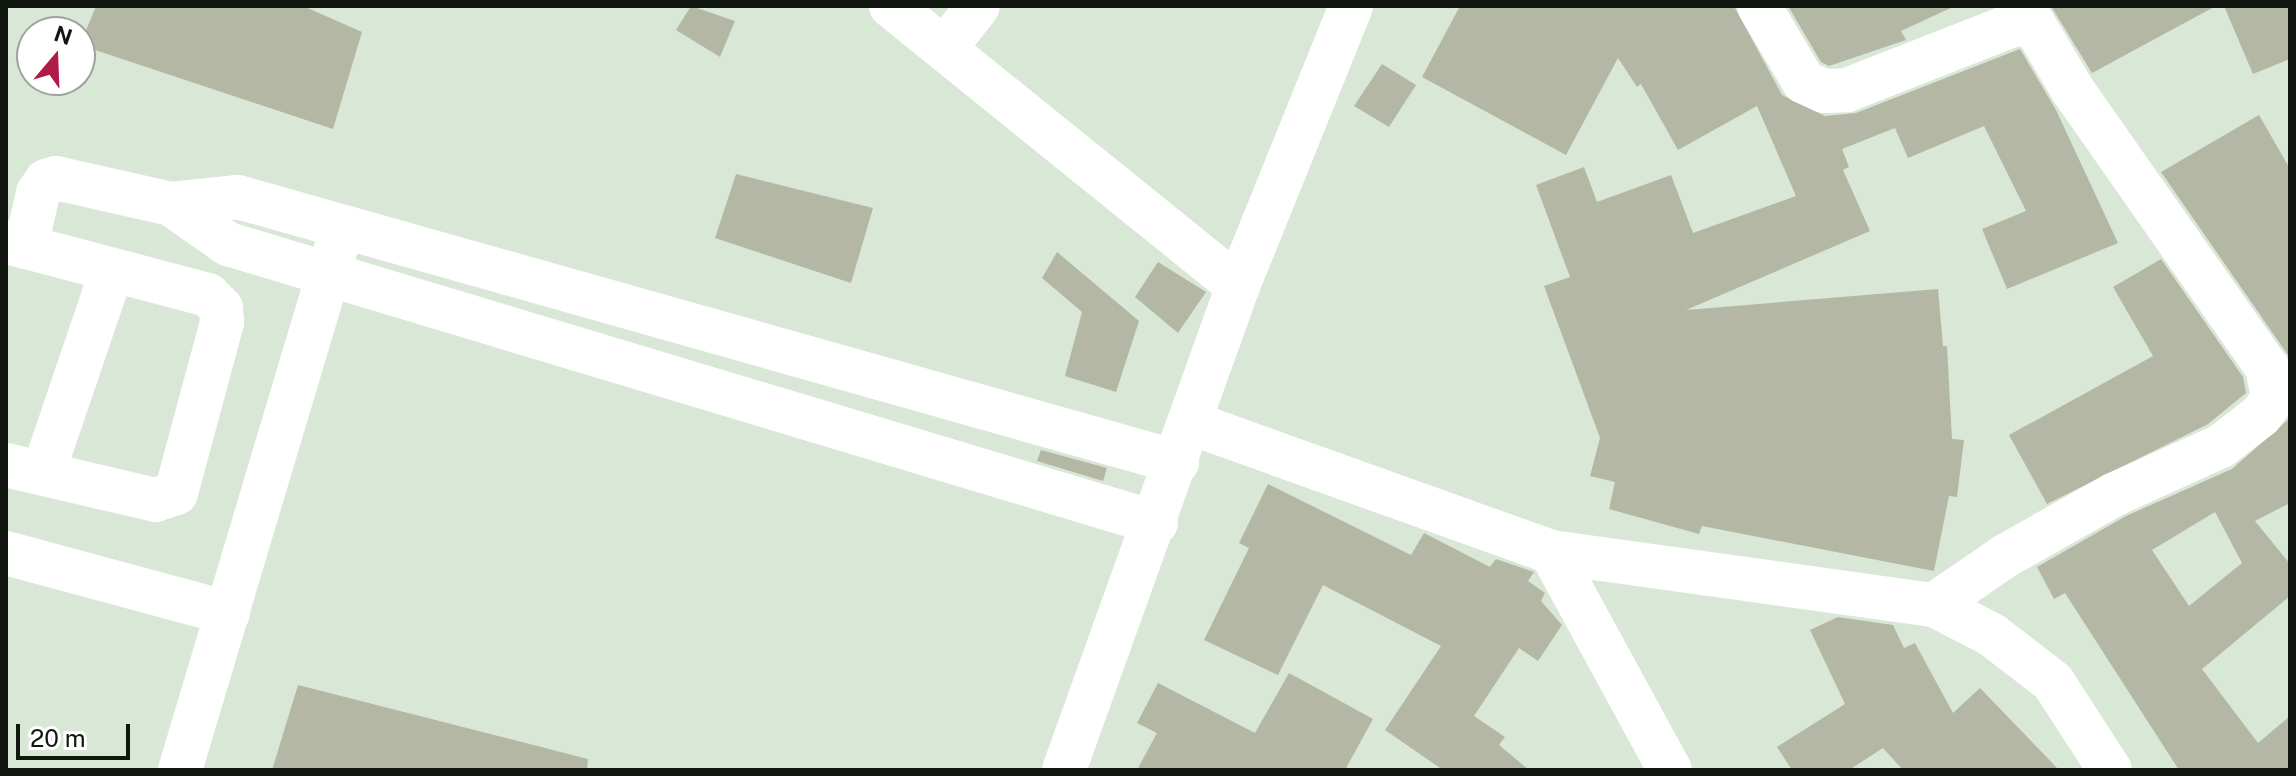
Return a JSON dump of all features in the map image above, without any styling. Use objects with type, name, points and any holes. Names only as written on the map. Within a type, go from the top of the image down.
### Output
[{"type":"street","points":[[891,6],[1238,286]]},
{"type":"street","points":[[945,48],[978,6]]},
{"type":"street","points":[[1064,770],[1156,523],[1238,286],[1351,6]]},
{"type":"street","points":[[1759,6],[1804,82],[1824,91],[1847,90],[2013,25],[2033,23],[2072,89],[2267,367],[2273,399],[2260,416],[2221,446],[2115,494],[2005,556],[1934,605]]},
{"type":"street","points":[[112,270],[24,469],[155,500],[176,493],[222,322],[221,308],[208,295],[16,244],[46,181],[56,178],[171,204],[238,197],[1009,414],[1184,442],[1551,552],[1934,605],[1992,635],[2053,682],[2110,770]]},
{"type":"street","points":[[171,204],[228,244],[1156,523]]},
{"type":"street","points":[[180,770],[343,227]]},
{"type":"street","points":[[732,395],[746,340]]},
{"type":"street","points":[[993,474],[1009,414]]},
{"type":"street","points":[[1551,552],[1670,770]]},
{"type":"street","points":[[6,553],[228,613]]},
{"type":"building","points":[[96,6],[303,6],[362,32],[333,129],[96,50],[96,16],[92,16]]},
{"type":"building","points":[[691,6],[735,21],[720,57],[676,30]]},
{"type":"building","points":[[1460,6],[1734,6],[1782,95],[1825,116],[1856,113],[2020,49],[2056,110],[2118,243],[2007,289],[1982,229],[2026,211],[1984,126],[1908,158],[1895,128],[1842,149],[1849,167],[1843,170],[1870,231],[1686,310],[1938,289],[1943,346],[1947,346],[1952,439],[1964,440],[1957,497],[1949,496],[1934,571],[1702,526],[1699,534],[1609,509],[1615,482],[1590,476],[1600,438],[1544,286],[1570,277],[1536,185],[1584,167],[1597,202],[1671,175],[1693,233],[1796,196],[1757,106],[1678,150],[1641,84],[1637,87],[1618,58],[1566,155],[1422,77]]},
{"type":"building","points":[[1788,6],[1955,6],[1901,31],[1906,40],[1829,66],[1821,62]]},
{"type":"building","points":[[2051,6],[2216,6],[2092,73]]},
{"type":"building","points":[[2224,6],[2290,6],[2290,59],[2253,74]]},
{"type":"building","points":[[1382,64],[1416,85],[1389,127],[1354,106]]},
{"type":"building","points":[[2259,115],[2290,169],[2290,358],[2161,172]]},
{"type":"building","points":[[736,174],[873,208],[851,283],[715,238]]},
{"type":"building","points":[[1057,252],[1139,321],[1116,392],[1065,376],[1082,312],[1042,278]]},
{"type":"building","points":[[2161,259],[2243,377],[2246,393],[2208,424],[2047,504],[2009,435],[2153,356],[2113,287]]},
{"type":"building","points":[[1158,262],[1206,292],[1178,333],[1135,297]]},
{"type":"building","points":[[2290,418],[2290,503],[2255,521],[2290,564],[2290,596],[2202,669],[2258,743],[2290,716],[2290,770],[2179,770],[2065,593],[2054,599],[2037,567],[2126,516],[2232,469]],"holes":[[[2215,512],[2242,563],[2189,606],[2152,550]]]},
{"type":"building","points":[[1041,450],[1107,468],[1103,481],[1037,461]]},
{"type":"building","points":[[1268,484],[1411,555],[1424,533],[1490,567],[1496,559],[1534,572],[1528,581],[1545,593],[1541,601],[1562,625],[1538,661],[1519,648],[1474,716],[1505,737],[1499,745],[1529,770],[1443,770],[1385,730],[1441,646],[1323,585],[1278,675],[1204,640],[1249,548],[1239,543]]},
{"type":"building","points":[[1838,617],[1893,625],[1904,648],[1915,643],[1953,713],[1980,688],[2059,770],[1903,770],[1883,748],[1849,770],[1792,770],[1777,747],[1845,704],[1810,630]]},
{"type":"building","points":[[1289,673],[1373,719],[1345,770],[1137,770],[1157,733],[1137,723],[1158,683],[1255,733]]},
{"type":"building","points":[[298,685],[588,759],[587,770],[272,770]]}]
